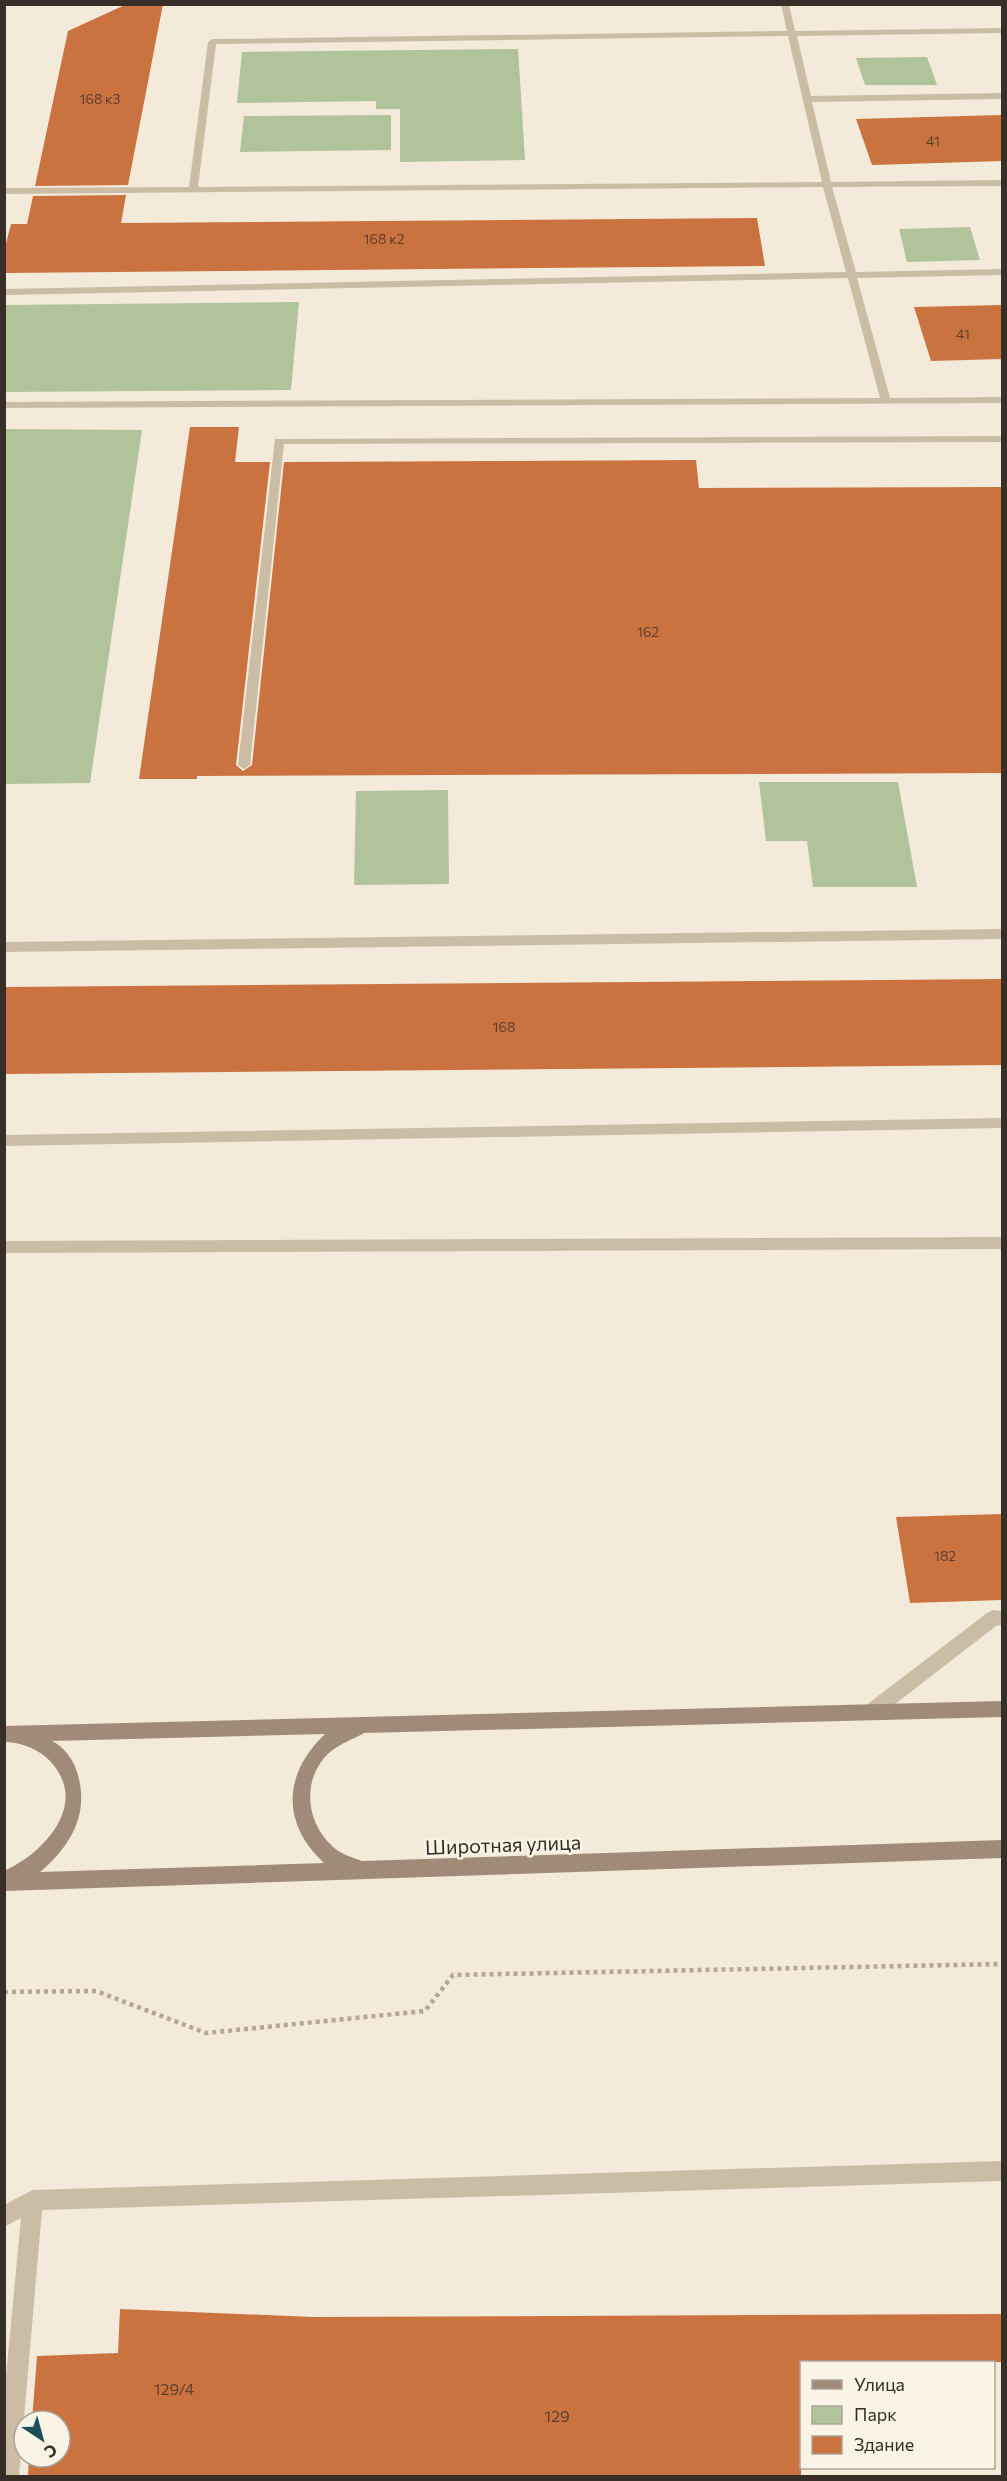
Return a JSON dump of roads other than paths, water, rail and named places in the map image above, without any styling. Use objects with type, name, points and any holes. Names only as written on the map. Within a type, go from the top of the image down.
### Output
[{"type":"main road","points":[[9,1734],[1002,1709]]},
{"type":"main road","points":[[369,1871],[345,1866],[324,1853],[310,1836],[301,1814],[301,1792],[306,1772],[318,1753],[334,1739],[354,1729],[375,1725]]},
{"type":"main road","points":[[4,1881],[18,1876],[39,1863],[56,1847],[68,1826],[74,1805],[73,1784],[65,1765],[52,1750],[35,1740],[9,1734]]},
{"type":"main road","name":"Широтная улица","points":[[4,1881],[1002,1849]]},
{"type":"lane","points":[[785,4],[827,184],[886,402]]},
{"type":"lane","points":[[193,190],[212,42],[1002,30]]},
{"type":"lane","points":[[807,99],[1002,96]]},
{"type":"lane","points":[[4,191],[1002,183]]},
{"type":"lane","points":[[4,292],[1002,272]]},
{"type":"lane","points":[[4,405],[1002,400]]},
{"type":"lane","points":[[244,765],[279,441],[1002,439]]},
{"type":"lane","points":[[4,946],[1002,934]]},
{"type":"lane","points":[[4,1141],[1002,1122]]},
{"type":"lane","points":[[4,1247],[1002,1242]]},
{"type":"lane","points":[[871,1712],[993,1618],[1002,1618]]},
{"type":"lane","points":[[4,2217],[33,2200],[1002,2171]]},
{"type":"lane","points":[[8,2476],[33,2200]]}]
